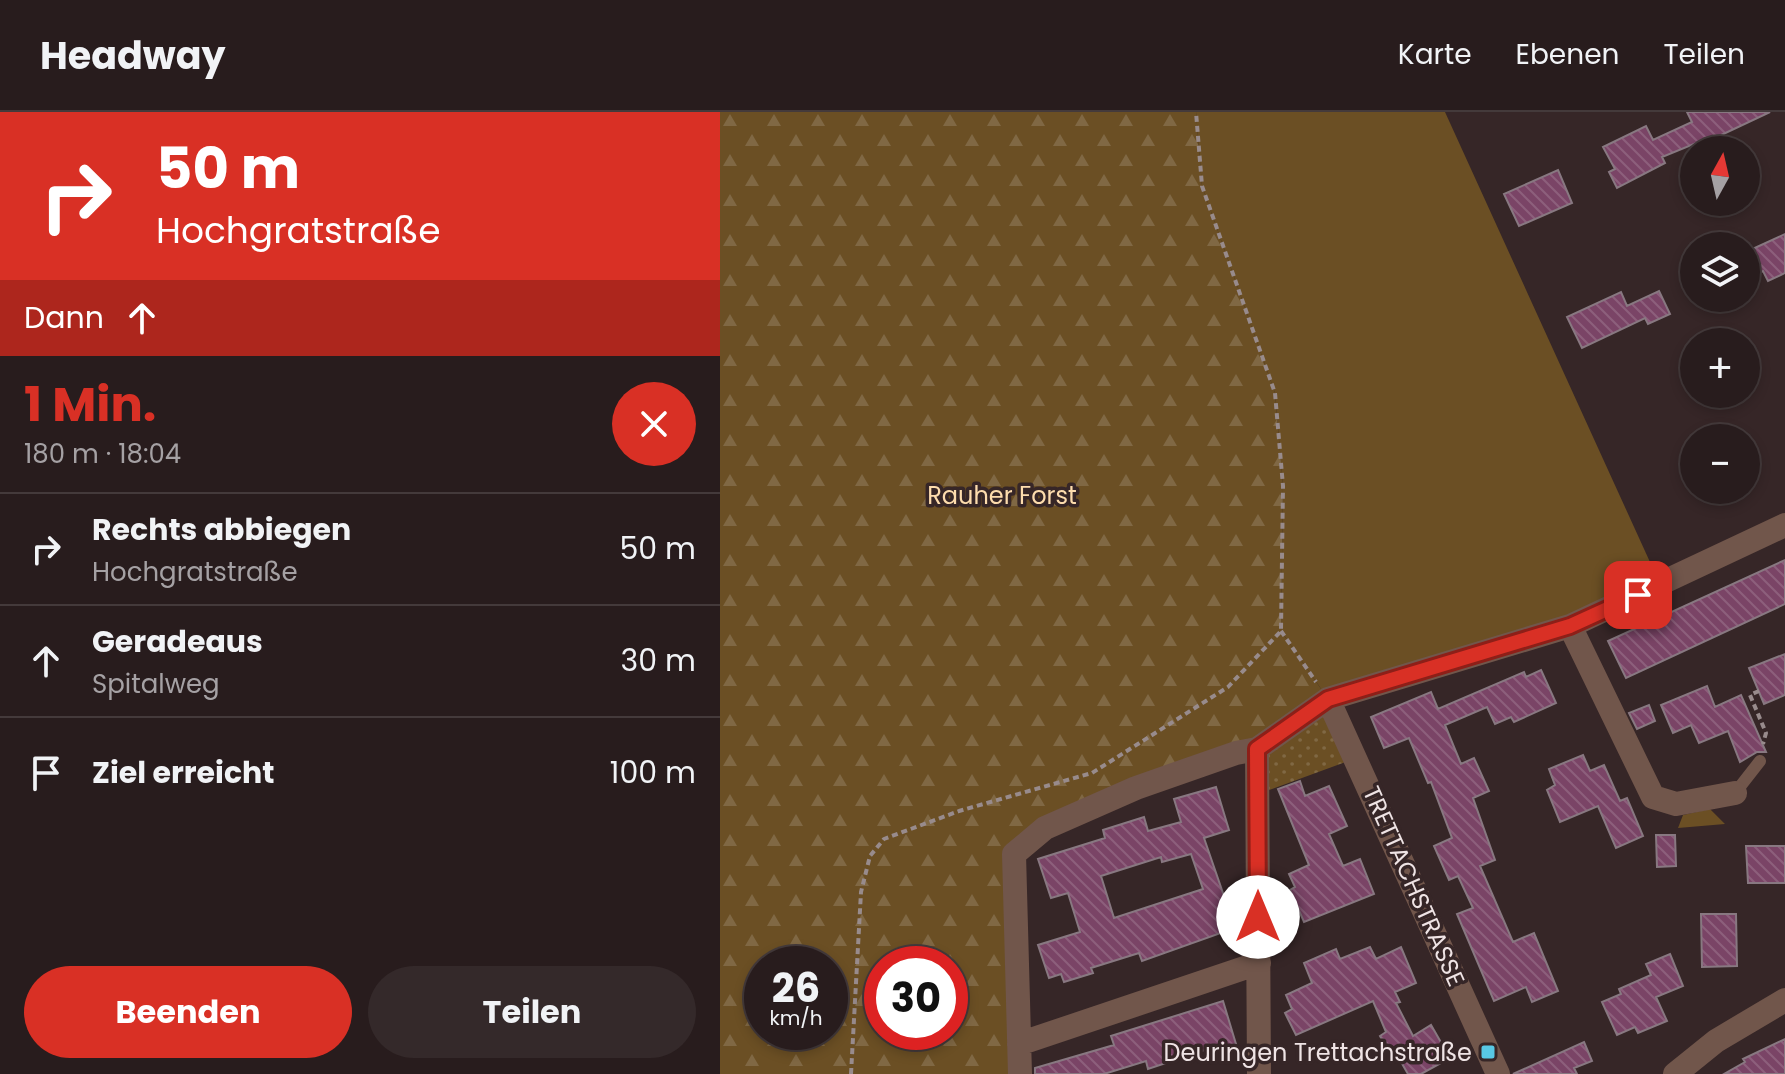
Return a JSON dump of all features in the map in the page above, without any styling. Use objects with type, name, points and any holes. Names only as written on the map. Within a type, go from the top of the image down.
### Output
[{"type":"street","points":[[1020,1074],[1014,854],[1045,828],[1136,788],[1236,753],[1257,749],[1328,699],[1570,626],[1785,525]]},
{"type":"street","points":[[1570,626],[1653,797],[1676,804],[1735,793]]},
{"type":"street","name":"TRETTACHSTRASSE","points":[[1328,699],[1498,1074]]},
{"type":"street","points":[[1257,749],[1259,1074]]},
{"type":"street","points":[[1019,1044],[1259,963]]},
{"type":"street","points":[[1675,1074],[1716,1041],[1785,1000]]},
{"type":"lane","points":[[1735,793],[1760,761]]},
{"type":"path","points":[[1196,112],[1202,186],[1275,393],[1283,486],[1281,631],[1328,699]]},
{"type":"path","points":[[851,1074],[861,892],[870,856],[884,839],[959,811],[1092,773],[1228,687],[1281,631]]},
{"type":"path","points":[[1759,691],[1750,695],[1766,733],[1760,761]]},
{"type":"green space","name":"Rauher Forst","points":[[720,112],[1196,112],[1202,186],[1275,393],[1283,486],[1281,631],[1328,699],[1236,753],[1014,854],[1008,1074],[720,1074]]},
{"type":"green space","points":[[1196,112],[1445,112],[1660,584],[1328,699],[1281,631],[1283,486],[1275,393],[1202,186]]},
{"type":"green space","points":[[1326,708],[1351,760],[1264,792],[1263,753]]},
{"type":"green space","points":[[1710,809],[1725,824],[1678,828],[1683,815]]},
{"type":"building","points":[[1687,112],[1770,112],[1719,136],[1680,136],[1680,150],[1662,157],[1665,163],[1617,188],[1609,172],[1615,169],[1603,147],[1646,126],[1653,140],[1692,122]]},
{"type":"building","points":[[1558,170],[1572,203],[1519,226],[1504,194]]},
{"type":"building","points":[[1785,234],[1785,273],[1768,281],[1763,271],[1760,272],[1760,246]]},
{"type":"building","points":[[1659,291],[1670,314],[1648,324],[1645,318],[1582,348],[1567,317],[1621,292],[1627,306]]},
{"type":"building","points":[[1785,560],[1785,604],[1626,678],[1608,641]]},
{"type":"building","points":[[1785,654],[1785,695],[1764,704],[1749,668]]},
{"type":"building","points":[[1541,670],[1556,703],[1514,722],[1511,717],[1495,724],[1487,707],[1445,725],[1461,764],[1474,758],[1489,791],[1473,798],[1495,860],[1480,866],[1513,942],[1534,933],[1558,991],[1532,1002],[1526,987],[1494,1001],[1457,914],[1473,908],[1458,876],[1449,880],[1434,846],[1452,838],[1431,782],[1428,783],[1409,738],[1384,748],[1371,717],[1431,692],[1438,709],[1524,672],[1526,677]]},
{"type":"building","points":[[1707,686],[1715,707],[1741,695],[1766,752],[1757,752],[1740,762],[1728,731],[1699,743],[1691,725],[1673,733],[1661,705]]},
{"type":"building","points":[[1649,705],[1655,721],[1637,729],[1629,713]]},
{"type":"building","points":[[1583,755],[1590,771],[1604,765],[1620,801],[1627,798],[1643,836],[1616,848],[1598,806],[1560,822],[1547,790],[1555,785],[1549,769]]},
{"type":"building","points":[[1300,781],[1305,796],[1329,786],[1347,826],[1329,834],[1343,866],[1360,859],[1374,894],[1304,922],[1290,890],[1295,887],[1289,874],[1309,865],[1278,789]]},
{"type":"building","points":[[1216,787],[1229,830],[1204,838],[1235,928],[1142,961],[1139,953],[1091,968],[1093,973],[1064,982],[1061,974],[1049,978],[1038,945],[1080,932],[1068,893],[1051,898],[1038,859],[1105,838],[1103,830],[1144,817],[1148,831],[1181,822],[1174,799]],"holes":[[[1191,854],[1203,889],[1114,918],[1101,876],[1161,857],[1162,862]]]},
{"type":"building","points":[[1656,835],[1675,835],[1676,866],[1657,867]]},
{"type":"building","points":[[1746,846],[1785,846],[1785,883],[1748,883]]},
{"type":"building","points":[[1701,914],[1736,914],[1737,966],[1702,967]]},
{"type":"building","points":[[1370,947],[1376,959],[1401,947],[1416,983],[1395,992],[1400,1002],[1396,1003],[1413,1036],[1431,1025],[1450,1058],[1421,1074],[1408,1074],[1397,1055],[1393,1058],[1380,1036],[1386,1032],[1373,1001],[1296,1035],[1285,1013],[1292,1009],[1286,995],[1312,983],[1304,963],[1336,949],[1340,959]]},
{"type":"building","points":[[1670,954],[1683,986],[1656,997],[1667,1021],[1638,1033],[1635,1027],[1617,1035],[1602,1002],[1621,994],[1619,989],[1651,975],[1646,964]]},
{"type":"building","points":[[1223,1001],[1236,1044],[1215,1051],[1214,1047],[1148,1069],[1146,1061],[1104,1074],[1035,1074],[1035,1068],[1114,1045],[1111,1036]]},
{"type":"building","points":[[1785,1039],[1785,1074],[1724,1074],[1745,1062],[1743,1059]]},
{"type":"building","points":[[1584,1042],[1592,1061],[1574,1068],[1577,1074],[1513,1074]]},
{"type":"place","name":"Deuringen Trettachstraße","points":[[1488,1052]]},
{"type":"route","points":[[1258,917],[1257,749],[1328,699],[1570,626],[1638,595]]}]
